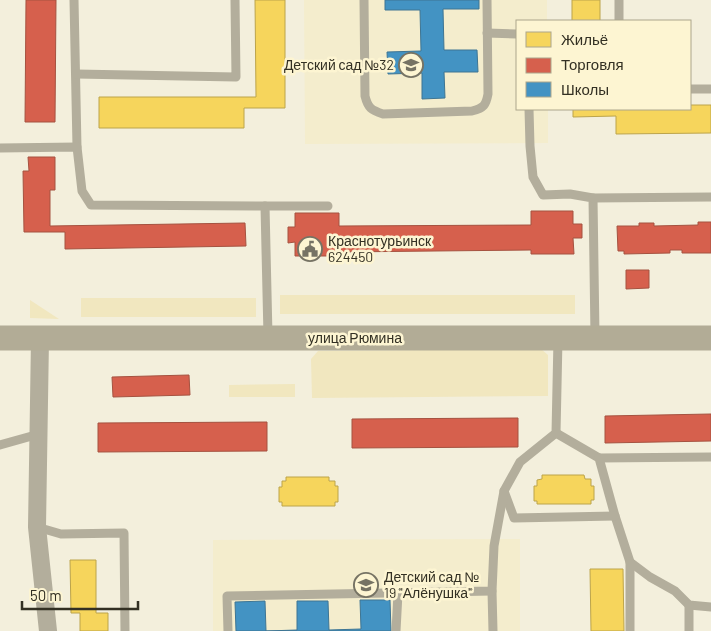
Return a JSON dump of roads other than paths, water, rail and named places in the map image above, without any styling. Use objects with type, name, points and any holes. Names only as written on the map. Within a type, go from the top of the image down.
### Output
[{"type":"main road","name":"улица Рюмина","points":[[0,338],[711,338]]},
{"type":"street","points":[[40,338],[37,527],[48,631]]},
{"type":"lane","points":[[74,0],[77,147],[82,191],[91,205],[328,206]]},
{"type":"lane","points":[[76,74],[236,77],[235,0]]},
{"type":"lane","points":[[364,0],[365,96],[367,104],[373,110],[383,114],[472,111],[480,109],[487,102],[487,0]]},
{"type":"lane","points":[[619,0],[619,20]]},
{"type":"lane","points":[[487,33],[516,34]]},
{"type":"lane","points":[[691,89],[711,89]]},
{"type":"lane","points":[[529,110],[533,177],[543,195],[570,194],[592,198],[711,197]]},
{"type":"lane","points":[[0,148],[77,147]]},
{"type":"lane","points":[[592,198],[595,339]]},
{"type":"lane","points":[[265,206],[268,338]]},
{"type":"lane","points":[[493,631],[494,546],[504,491],[520,462],[556,433],[558,338]]},
{"type":"lane","points":[[556,433],[599,458],[711,457]]},
{"type":"lane","points":[[0,445],[39,434]]},
{"type":"lane","points":[[599,458],[630,562],[630,631]]},
{"type":"lane","points":[[504,491],[514,518],[615,516]]},
{"type":"lane","points":[[37,527],[61,534],[124,533],[125,631]]},
{"type":"lane","points":[[630,562],[650,577],[675,591],[689,604],[711,607]]},
{"type":"lane","points":[[228,631],[227,596],[492,592]]},
{"type":"lane","points":[[396,631],[398,593]]},
{"type":"lane","points":[[689,604],[689,631]]},
{"type":"place","name":"Детский сад №32","points":[[411,65]]},
{"type":"place","name":"Краснотурьинск 624450","points":[[310,249]]},
{"type":"place","name":"Детский сад № 19 \"Алёнушка\"","points":[[366,585]]}]
